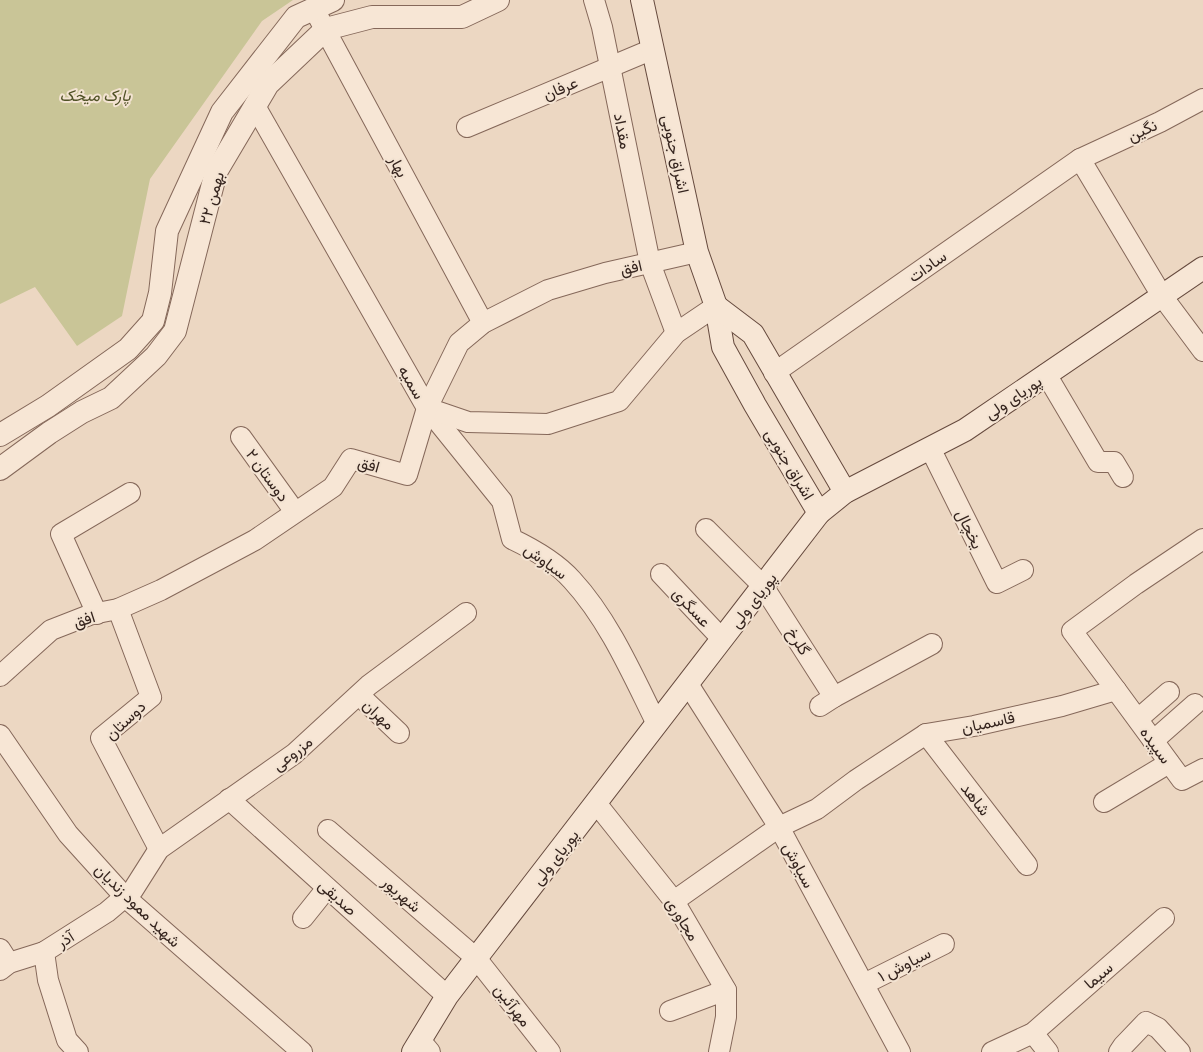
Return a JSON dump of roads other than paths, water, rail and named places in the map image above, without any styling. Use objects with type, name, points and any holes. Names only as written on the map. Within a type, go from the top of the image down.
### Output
[{"type":"main road","name":"۲۲ بهمن","points":[[0,469],[55,429],[82,412],[111,398],[156,356],[175,330],[216,172],[268,84],[326,29],[372,17],[462,17],[498,0]]},
{"type":"main road","name":"اشراق جنوبی","points":[[642,0],[654,49],[697,252],[716,306],[723,346],[755,405],[819,513]]},
{"type":"main road","name":"۲۲ بهمن","points":[[0,434],[48,406],[128,350],[153,321],[160,293],[167,231],[222,112],[296,17],[324,4]]},
{"type":"main road","name":"پوریای ولی","points":[[421,1048],[447,996],[819,513],[845,492],[965,430],[1203,268]]},
{"type":"main road","name":"اشراق جنوبی","points":[[716,306],[753,334],[774,373],[845,492]]},
{"type":"street","name":"مقداد","points":[[594,0],[602,27],[650,263],[676,334]]},
{"type":"street","name":"بهار","points":[[324,4],[326,29],[483,323]]},
{"type":"street","name":"عرفان","points":[[466,127],[654,49]]},
{"type":"street","name":"نگین","points":[[1080,159],[1160,122],[1203,99]]},
{"type":"street","name":"سمیه","points":[[255,106],[427,408],[468,422],[548,424],[619,401],[676,334],[716,306]]},
{"type":"street","points":[[1080,159],[1162,296],[1203,351]]},
{"type":"street","name":"سادات","points":[[774,373],[1080,159]]},
{"type":"street","name":"افق","points":[[0,676],[51,630],[96,614],[118,609],[162,590],[255,540],[333,487],[351,459],[407,475],[427,408],[459,343],[483,323],[548,290],[605,273],[697,252]]},
{"type":"street","points":[[1046,374],[1098,462],[1114,462],[1123,477]]},
{"type":"street","name":"سیاوش","points":[[427,408],[502,501],[512,538],[535,550],[572,579],[609,630],[657,724]]},
{"type":"street","name":"دوستان ۲","points":[[241,437],[295,512]]},
{"type":"street","name":"یخچال","points":[[930,448],[997,583],[1023,570]]},
{"type":"street","points":[[96,614],[61,534],[130,492]]},
{"type":"street","name":"گلرخ","points":[[706,529],[763,586],[827,702],[932,644]]},
{"type":"street","points":[[1116,690],[1072,631],[1136,584],[1203,539]]},
{"type":"street","name":"عسگری","points":[[661,574],[722,639]]},
{"type":"street","name":"دوستان","points":[[118,609],[151,697],[101,738],[159,849]]},
{"type":"street","name":"مزروعی","points":[[125,897],[133,890],[159,849],[294,754],[359,695],[434,635],[466,613]]},
{"type":"street","name":"سیاوش","points":[[688,684],[779,827],[900,1052]]},
{"type":"street","name":"سپیده","points":[[1116,690],[1182,780],[1203,769]]},
{"type":"street","name":"قاسمیان","points":[[674,901],[779,827],[816,809],[856,780],[926,734],[974,726],[1062,706],[1116,690]]},
{"type":"street","points":[[1138,719],[1169,692]]},
{"type":"street","name":"مهران","points":[[359,695],[399,733]]},
{"type":"street","points":[[1153,741],[1195,704]]},
{"type":"street","name":"شاهد","points":[[926,734],[1027,865]]},
{"type":"street","name":"شهید ممود زندیان","points":[[0,735],[68,834],[125,897],[302,1052]]},
{"type":"street","points":[[1104,802],[1169,762]]},
{"type":"street","name":"صدیقی","points":[[229,799],[447,996]]},
{"type":"street","name":"مجاوری","points":[[596,803],[674,901],[726,990]]},
{"type":"street","name":"شهریور","points":[[328,830],[476,958]]},
{"type":"street","points":[[303,918],[327,888]]},
{"type":"street","name":"آذر","points":[[3,961],[44,952],[107,912],[125,897]]},
{"type":"street","name":"سیما","points":[[992,1052],[1033,1033],[1164,918]]},
{"type":"street","name":"سیاوش ۱","points":[[864,984],[944,944]]},
{"type":"street","points":[[44,952],[48,980],[66,1048]]},
{"type":"street","name":"مهرآئین","points":[[476,958],[550,1052]]},
{"type":"street","points":[[670,1012],[726,990],[726,1017],[719,1052]]},
{"type":"street","points":[[1119,1052],[1146,1022],[1158,1028],[1180,1052]]},
{"type":"street","points":[[1033,1033],[1048,1052]]},
{"type":"park label","name":"پارک میخک","points":[[95,95]]}]
